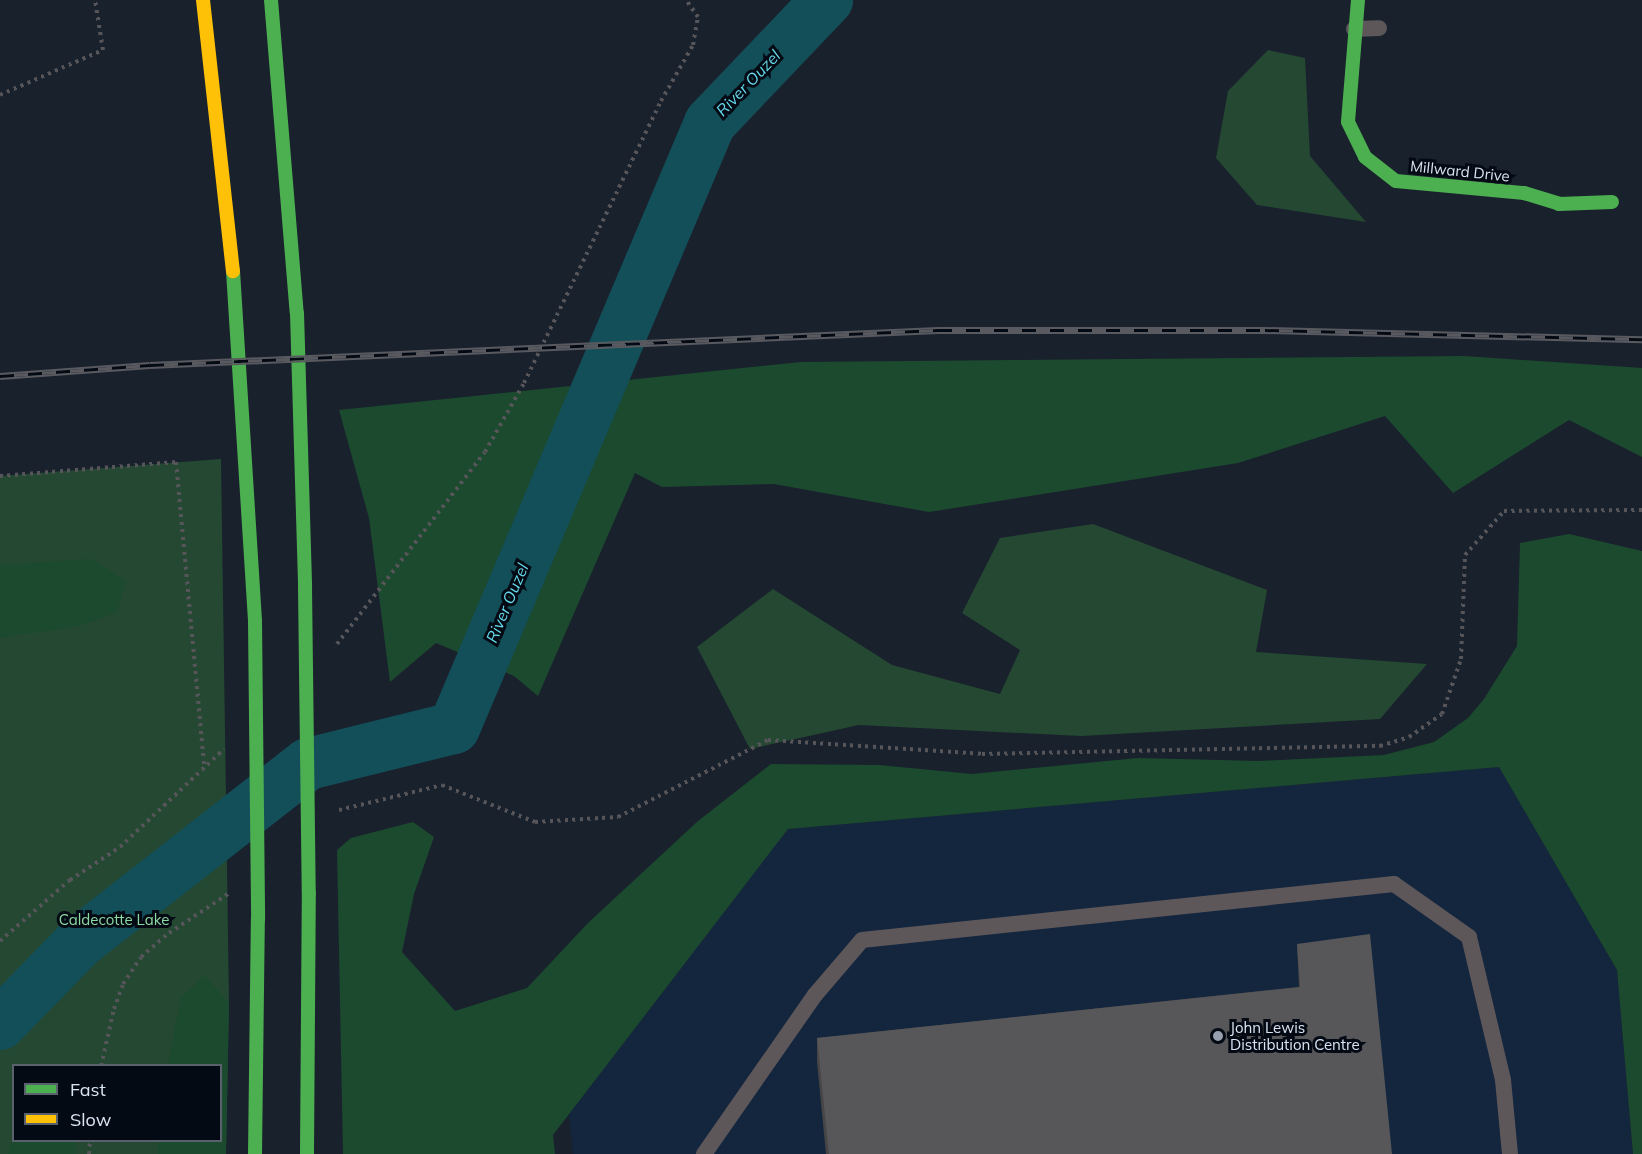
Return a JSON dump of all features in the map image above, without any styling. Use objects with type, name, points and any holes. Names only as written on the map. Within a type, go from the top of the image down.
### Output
[{"type":"main road","points":[[203,0],[237,304],[255,621],[258,919],[255,1154]]},
{"type":"main road","points":[[271,0],[297,313],[305,587],[309,893],[307,1154]]},
{"type":"main road","name":"Millward Drive","points":[[1358,0],[1348,122],[1365,157],[1396,181],[1524,194],[1559,204],[1612,202]]},
{"type":"lane","points":[[1354,28],[1379,28]]},
{"type":"lane","points":[[704,1154],[815,995],[862,940],[1394,884],[1469,937],[1503,1080],[1510,1154]]},
{"type":"path","points":[[0,95],[103,50],[95,0]]},
{"type":"path","points":[[333,649],[484,452],[524,383],[661,101],[693,45],[698,16],[686,0]]},
{"type":"path","points":[[0,476],[176,462],[204,766]]},
{"type":"path","points":[[331,812],[442,785],[535,822],[618,817],[768,740],[982,754],[1380,746],[1409,737],[1442,714],[1461,659],[1465,555],[1504,511],[1642,510]]},
{"type":"path","points":[[0,941],[70,880],[120,847],[231,743]]},
{"type":"path","points":[[101,1064],[114,1010],[123,984],[141,957],[169,933],[238,887]]},
{"type":"shaded area","points":[[1499,767],[1617,970],[1633,1154],[573,1154],[569,1114],[788,829]]},
{"type":"green space","points":[[1268,50],[1305,58],[1310,156],[1366,222],[1257,205],[1216,158],[1228,91]]},
{"type":"green space","points":[[1464,356],[1642,368],[1642,457],[1569,420],[1453,493],[1385,416],[1238,463],[929,512],[774,484],[662,487],[635,473],[538,696],[514,676],[436,643],[390,682],[369,518],[339,410],[801,362]]},
{"type":"green space","name":"Caldecotte Lake","points":[[221,459],[229,1003],[226,1154],[0,1154],[0,476]]},
{"type":"green space","points":[[1093,524],[1267,590],[1256,652],[1427,664],[1380,719],[1081,736],[859,725],[750,749],[697,647],[773,589],[892,665],[1000,694],[1020,650],[962,613],[1000,538]]},
{"type":"green space","points":[[1569,534],[1642,551],[1642,1154],[1633,1154],[1617,970],[1499,767],[788,829],[553,1135],[555,1154],[343,1154],[337,850],[351,838],[413,822],[434,837],[414,894],[402,952],[455,1011],[527,988],[588,923],[698,821],[771,764],[879,765],[972,774],[1138,758],[1258,761],[1384,755],[1434,742],[1468,718],[1484,699],[1517,646],[1520,543]]},
{"type":"green space","points":[[91,559],[126,581],[117,612],[79,626],[0,638],[0,565]]},
{"type":"green space","points":[[205,976],[229,1003],[226,1154],[157,1154],[158,1142],[222,1142],[222,1064],[168,1064],[181,997]]},
{"type":"green space","points":[[12,1141],[76,1142],[75,1154],[8,1154]]},
{"type":"building","name":"John Lewis Distribution Centre","points":[[1370,934],[1392,1154],[829,1154],[817,1038],[1300,987],[1297,944]]},
{"type":"waterway","name":"River Ouzel","points":[[0,1024],[80,942],[308,764],[454,728],[710,123],[827,0]]},
{"type":"railway","points":[[0,376],[150,365],[938,330],[1265,330],[1642,339]]},
{"type":"traffic: fast","points":[[271,0],[297,313],[305,587]]},
{"type":"traffic: fast","points":[[1358,0],[1348,122],[1365,157],[1396,181],[1524,193],[1559,204],[1612,202]]},
{"type":"traffic: fast","points":[[233,271],[255,621]]},
{"type":"traffic: fast","points":[[305,587],[309,893]]},
{"type":"traffic: fast","points":[[255,621],[258,919]]},
{"type":"traffic: fast","points":[[307,1154],[309,893]]},
{"type":"traffic: fast","points":[[255,1154],[258,919]]},
{"type":"traffic: slow","points":[[203,0],[233,271]]},
{"type":"place","name":"John Lewis Distribution Centre","points":[[1218,1036]]}]
